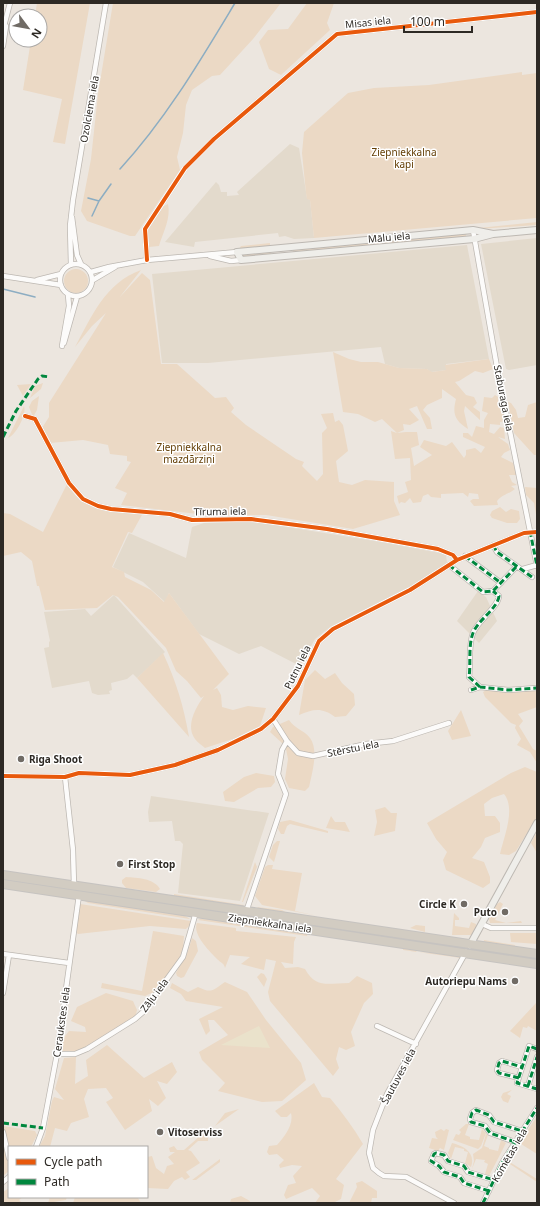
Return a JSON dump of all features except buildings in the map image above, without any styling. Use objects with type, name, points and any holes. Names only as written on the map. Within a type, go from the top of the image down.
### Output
[{"type":"highway","name":"Ziepniekkalna iela","points":[[3,875],[74,886],[196,912],[240,919],[537,954]]},
{"type":"highway","name":"Ziepniekkalna iela","points":[[3,884],[78,895],[134,899],[246,912],[419,941],[466,952],[537,964]]},
{"type":"highway","points":[[240,919],[244,917],[246,912]]},
{"type":"highway","points":[[522,961],[527,958],[523,952]]},
{"type":"street","points":[[3,46],[10,3]]},
{"type":"street","name":"Ozolciema iela","points":[[71,265],[72,215],[106,3]]},
{"type":"street","name":"Misas iela","points":[[147,260],[145,229],[185,168],[214,139],[337,34],[537,12]]},
{"type":"street","points":[[3,30],[6,24]]},
{"type":"street","name":"Ozolciema iela","points":[[72,215],[77,255],[81,264]]},
{"type":"street","name":"Mālu iela","points":[[91,272],[147,260],[473,230],[493,234]]},
{"type":"street","name":"Staburaga iela","points":[[473,230],[537,566]]},
{"type":"street","name":"Mālu iela","points":[[208,255],[231,261],[474,239],[493,234],[537,230]]},
{"type":"street","points":[[285,247],[286,256]]},
{"type":"street","points":[[237,252],[241,260]]},
{"type":"street","points":[[3,276],[37,280],[61,274],[71,265],[81,264],[91,272],[93,280],[90,290],[82,296],[77,297],[68,295]]},
{"type":"street","name":"Mālu iela","points":[[93,280],[117,266]]},
{"type":"street","points":[[61,274],[60,285],[68,295],[69,306],[62,346],[67,335],[77,297]]},
{"type":"street","points":[[37,280],[42,283],[60,285]]},
{"type":"street","name":"Tīruma iela","points":[[26,416],[34,419],[71,486],[83,499],[98,506],[170,514],[192,520],[237,518],[306,526],[438,549],[453,555],[457,560]]},
{"type":"street","name":"Putnu iela","points":[[3,776],[65,777],[79,773],[116,776],[152,771],[218,750],[261,729],[273,719],[298,686],[314,649],[325,635],[333,629],[410,590],[465,556],[530,532],[537,532]]},
{"type":"street","points":[[492,545],[497,552],[516,567],[523,569],[532,577]]},
{"type":"street","points":[[465,556],[501,582]]},
{"type":"street","points":[[449,565],[483,592],[493,591],[516,567]]},
{"type":"street","points":[[523,569],[537,566]]},
{"type":"street","points":[[480,687],[469,677],[472,635],[477,625],[499,601],[499,596],[493,591]]},
{"type":"street","points":[[471,690],[480,687],[508,690],[537,688]]},
{"type":"street","name":"Stērstu iela","points":[[273,719],[287,741],[298,753],[312,756],[366,744],[393,741],[449,723]]},
{"type":"street","points":[[246,912],[286,794],[278,774],[282,750],[287,741]]},
{"type":"street","points":[[65,777],[73,850],[74,886]]},
{"type":"street","points":[[470,945],[537,823]]},
{"type":"street","name":"Ceraukstes iela","points":[[36,1146],[43,1128],[57,1054],[78,895]]},
{"type":"street","name":"Zāļu iela","points":[[57,1054],[75,1054],[87,1049],[135,1019],[142,1012],[183,957],[196,912]]},
{"type":"street","points":[[482,924],[491,928],[537,928]]},
{"type":"street","name":"Šautuves iela","points":[[454,1203],[406,1177],[384,1176],[373,1168],[369,1153],[372,1130],[387,1094],[466,952]]},
{"type":"street","points":[[3,954],[69,963]]},
{"type":"street","points":[[3,993],[9,955]]},
{"type":"street","points":[[378,1026],[416,1044]]},
{"type":"street","points":[[537,1049],[529,1046],[517,1083],[537,1089]]},
{"type":"street","points":[[528,1086],[536,1060]]},
{"type":"street","points":[[519,1078],[497,1070],[499,1063],[502,1061],[522,1067]]},
{"type":"street","name":"Komētas iela","points":[[483,1203],[515,1142],[537,1108]]},
{"type":"street","points":[[515,1142],[490,1133],[485,1126],[471,1122],[470,1119],[472,1113],[476,1110],[489,1115],[494,1122],[522,1131]]},
{"type":"street","points":[[488,1130],[492,1118]]},
{"type":"street","points":[[3,1132],[8,1154]]},
{"type":"street","points":[[489,1191],[464,1183],[460,1177],[444,1172],[439,1166],[433,1164],[431,1161],[434,1154],[444,1155],[448,1161],[464,1166],[468,1172],[494,1180]]},
{"type":"street","points":[[462,1180],[466,1169]]},
{"type":"shaded area","points":[[290,144],[299,148],[307,198],[310,200],[314,238],[294,239],[285,236],[279,237],[278,233],[195,242],[194,247],[165,242],[216,182],[219,185],[221,192],[227,192],[227,196],[239,195],[237,192]]},
{"type":"shaded area","points":[[537,238],[537,365],[509,370],[506,369],[481,244]]},
{"type":"shaded area","points":[[467,245],[489,359],[446,364],[446,370],[431,372],[427,369],[399,368],[385,364],[381,347],[208,363],[162,363],[152,274]]},
{"type":"shaded area","points":[[237,521],[262,523],[440,553],[446,555],[447,563],[413,585],[330,627],[315,639],[300,666],[261,646],[239,654],[199,634],[169,593],[165,602],[143,582],[113,567],[129,533],[186,558],[192,527],[207,522]]},
{"type":"shaded area","points":[[478,591],[486,597],[497,621],[479,643],[457,621]]},
{"type":"shaded area","points":[[114,595],[165,652],[137,678],[133,674],[127,679],[111,683],[112,690],[109,691],[110,694],[98,695],[92,693],[89,681],[52,688],[44,648],[49,647],[50,641],[44,612],[85,609],[91,616]]},
{"type":"shaded area","points":[[151,796],[269,813],[240,901],[178,893],[183,844],[180,841],[175,841],[172,821],[149,822],[148,812]]},
{"type":"green space","points":[[37,3],[90,3],[65,144],[53,142],[62,99],[23,90],[30,48],[48,48],[48,8],[36,8]]},
{"type":"green space","points":[[113,3],[281,3],[253,39],[220,75],[212,76],[192,90],[186,105],[183,133],[177,157],[180,170],[135,236],[130,236],[87,221],[81,211],[91,159],[98,94]]},
{"type":"green space","points":[[307,3],[334,3],[327,23],[330,30],[281,75],[269,69],[259,42],[268,30],[288,29]]},
{"type":"green space","name":"Ziepniekkalna kapi","points":[[522,72],[522,75],[537,73],[537,218],[314,238],[310,200],[307,199],[306,193],[302,153],[304,132],[348,93],[374,88],[429,85]]},
{"type":"green space","points":[[168,204],[168,220],[159,246],[149,247],[147,229],[162,207]]},
{"type":"green space","points":[[537,222],[537,225],[479,229],[479,228]]},
{"type":"green space","points":[[466,233],[466,237],[293,253],[293,249]]},
{"type":"green space","points":[[270,243],[270,246],[239,249],[241,246]]},
{"type":"green space","points":[[271,251],[271,255],[242,257],[241,254]]},
{"type":"green space","points":[[76,269],[81,270],[87,276],[87,286],[81,292],[76,293],[71,292],[65,286],[64,281],[65,276],[71,270]]},
{"type":"green space","name":"Ziepniekkalna mazdārziņi","points":[[141,270],[119,298],[142,273],[150,280],[161,364],[177,364],[215,398],[226,397],[234,408],[231,412],[246,425],[296,459],[304,462],[302,466],[317,481],[323,474],[322,433],[327,428],[321,414],[333,413],[335,422],[339,420],[343,425],[348,451],[336,461],[339,482],[352,485],[365,480],[394,482],[394,501],[400,515],[353,529],[266,515],[206,515],[121,505],[127,493],[115,488],[131,462],[127,461],[127,456],[110,454],[108,445],[83,440],[50,443],[42,428],[49,417],[49,403],[106,313],[92,326],[75,347],[94,312],[109,292],[118,283]]},
{"type":"green space","points":[[333,352],[349,359],[361,362],[378,362],[399,368],[427,369],[432,372],[446,370],[445,365],[489,359],[493,369],[483,373],[475,371],[455,382],[466,395],[474,397],[477,403],[473,407],[480,412],[480,420],[465,406],[464,411],[468,429],[460,423],[457,420],[454,409],[456,399],[442,389],[442,398],[427,405],[423,410],[430,418],[432,429],[427,429],[417,406],[409,409],[419,420],[410,425],[403,424],[404,430],[397,433],[382,419],[375,422],[358,414],[343,412]]},
{"type":"green space","points":[[43,383],[41,389],[30,398],[35,386]]},
{"type":"green space","points":[[31,384],[23,396],[17,385]]},
{"type":"green space","points":[[495,395],[498,397],[498,402],[502,400],[506,421],[500,422],[500,425],[490,424],[489,432],[494,434],[500,427],[504,428],[505,439],[498,437],[508,444],[510,450],[504,453],[501,457],[513,463],[517,475],[509,475],[512,482],[517,485],[511,486],[515,489],[499,499],[497,501],[498,505],[474,506],[470,501],[473,499],[479,499],[478,494],[469,493],[468,497],[463,493],[441,494],[441,498],[431,497],[428,494],[423,496],[421,502],[413,503],[410,498],[405,503],[401,502],[399,504],[397,496],[408,492],[405,482],[411,480],[410,458],[395,459],[391,431],[397,433],[417,432],[419,445],[411,448],[414,466],[432,455],[420,447],[424,440],[446,446],[452,442],[464,458],[466,455],[466,450],[475,448],[481,453],[485,447],[463,437],[463,433],[468,433],[472,437],[476,426],[484,428],[484,420],[488,413],[482,411],[484,397],[492,398]]},
{"type":"green space","points":[[39,396],[37,410],[33,417],[29,407],[32,401]]},
{"type":"green space","points":[[508,402],[511,403],[516,410],[518,418],[525,417],[528,405],[537,402],[537,455],[534,455],[514,433]]},
{"type":"green space","points":[[24,406],[25,410],[20,424],[14,433],[8,438]]},
{"type":"green space","points":[[67,484],[79,499],[93,507],[143,513],[132,533],[128,532],[112,567],[124,572],[125,577],[151,590],[164,602],[169,593],[229,674],[213,690],[217,688],[221,695],[222,707],[233,710],[248,706],[266,708],[260,726],[239,737],[205,748],[197,742],[192,734],[191,723],[195,711],[204,696],[201,698],[187,681],[176,671],[166,648],[118,597],[113,595],[97,608],[45,610],[39,586],[37,586],[32,561],[21,552],[3,556],[3,513],[10,514],[43,532]]},
{"type":"green space","points":[[525,487],[537,488],[537,520],[534,503],[526,495]]},
{"type":"green space","points":[[500,507],[506,512],[511,509],[519,511],[520,519],[517,523],[507,523],[492,518],[490,515],[492,511]]},
{"type":"green space","points":[[163,653],[179,694],[189,737],[137,678]]},
{"type":"green space","points":[[315,670],[325,679],[335,673],[342,683],[354,694],[355,705],[346,716],[335,717],[322,710],[313,710],[299,715],[305,680]]},
{"type":"green space","points":[[488,689],[508,693],[537,690],[537,707],[518,714],[523,721],[519,726],[533,749],[537,751],[537,763],[530,752],[517,745],[521,739],[515,728],[516,725],[511,723],[485,697],[483,692]]},
{"type":"green space","points":[[461,710],[471,736],[452,740],[448,731]]},
{"type":"green space","points":[[289,720],[305,733],[313,743],[314,762],[312,775],[309,787],[305,791],[289,788],[285,779],[288,759],[286,749],[270,732],[273,727]]},
{"type":"green space","points":[[525,767],[537,772],[537,817],[516,851],[509,855],[500,854],[509,815],[509,807],[504,794],[492,798],[484,804],[485,816],[495,816],[500,823],[500,832],[485,838],[481,847],[472,858],[484,862],[490,877],[490,883],[483,888],[446,870],[443,860],[447,852],[436,839],[427,823],[511,773]]},
{"type":"green space","points":[[256,773],[274,776],[275,782],[271,787],[258,788],[234,802],[225,801],[223,792],[244,777]]},
{"type":"green space","points":[[385,807],[391,813],[397,813],[395,831],[374,836],[377,822],[375,810]]},
{"type":"green space","points":[[331,816],[335,822],[345,822],[350,832],[326,828]]},
{"type":"green space","points":[[290,820],[328,831],[328,833],[290,824],[287,826],[284,834],[281,834],[278,829],[280,822]]},
{"type":"green space","points":[[537,832],[537,853],[531,843]]},
{"type":"green space","points":[[277,841],[280,841],[274,862],[269,857],[273,845]]},
{"type":"green space","points":[[255,862],[257,867],[242,902]]},
{"type":"green space","points":[[268,865],[273,865],[272,869],[302,873],[295,911],[318,916],[262,905],[255,896],[265,867]]},
{"type":"green space","points":[[126,877],[140,878],[150,881],[157,885],[160,889],[156,892],[126,888],[122,883],[122,880]]},
{"type":"green space","points":[[3,878],[128,897],[128,898],[3,881]]},
{"type":"green space","points":[[174,894],[244,905],[242,907],[174,897]]},
{"type":"green space","points":[[137,898],[241,914],[241,915],[136,901]]},
{"type":"green space","points":[[82,899],[157,909],[184,915],[190,919],[88,903]]},
{"type":"green space","points":[[500,902],[503,904],[495,920],[506,923],[490,923],[489,919],[497,904]]},
{"type":"green space","points":[[80,904],[191,921],[191,924],[186,929],[150,926],[78,934],[76,932]]},
{"type":"green space","points":[[257,907],[282,910],[287,913],[318,918],[261,911]]},
{"type":"green space","points":[[454,913],[459,918],[459,920],[455,920],[455,926],[469,928],[471,922],[476,924],[476,928],[471,935],[452,935]]},
{"type":"green space","points":[[250,915],[414,940],[414,941],[252,918]]},
{"type":"green space","points":[[202,918],[229,920],[308,932],[307,936],[198,920]]},
{"type":"green space","points":[[521,921],[522,923],[506,923]]},
{"type":"green space","points":[[197,923],[236,928],[236,931],[296,937],[294,942],[293,964],[281,962],[285,968],[298,967],[305,969],[314,980],[323,984],[349,983],[357,976],[372,983],[373,994],[364,1003],[351,1032],[355,1046],[346,1050],[339,1047],[336,1059],[339,1068],[333,1076],[270,1001],[268,992],[276,961],[266,959],[264,970],[241,964],[250,957],[230,955],[225,968],[202,942],[197,932]]},
{"type":"green space","points":[[416,925],[425,926],[425,932],[410,928]]},
{"type":"green space","points":[[153,931],[184,936],[183,950],[178,961],[156,991],[145,996],[101,988],[102,983],[142,991]]},
{"type":"green space","points":[[510,933],[537,933],[537,944],[511,942]]},
{"type":"green space","points":[[192,938],[196,941],[198,951],[184,977],[181,978],[177,976],[176,973],[188,951]]},
{"type":"green space","points":[[484,940],[515,945],[515,946],[483,944]]},
{"type":"green space","points":[[424,941],[521,956],[521,957],[424,944]]},
{"type":"green space","points":[[403,947],[413,947],[417,952],[403,950]]},
{"type":"green space","points":[[418,952],[460,955],[461,958]]},
{"type":"green space","points":[[261,973],[264,974],[267,979],[264,987],[257,977]]},
{"type":"green space","points":[[225,982],[247,992],[266,1020],[301,1063],[306,1080],[282,1101],[262,1102],[218,1091],[225,1083],[202,1060],[199,1052],[228,1035],[214,1020],[208,1020],[210,1031],[206,1035],[199,1019],[223,1007],[186,1001],[181,994],[170,988],[172,983],[188,992],[198,987],[210,991]]},
{"type":"green space","points":[[106,993],[133,1001],[137,1010],[135,1018],[79,1051],[68,1054],[62,1050],[62,1040],[69,1031],[86,1032],[85,1027],[71,1021],[77,1007]]},
{"type":"green space","points":[[536,1003],[537,1031],[528,1026],[527,1028],[523,1027],[520,1038],[510,1031]]},
{"type":"green space","points":[[107,1045],[144,1078],[172,1062],[177,1072],[167,1084],[157,1081],[166,1098],[158,1106],[149,1099],[152,1111],[125,1130],[106,1102],[113,1098],[106,1088],[88,1089],[84,1099],[89,1117],[71,1123],[67,1131],[55,1128],[50,1146],[40,1146],[45,1136],[54,1097],[64,1100],[55,1089],[64,1058],[76,1057],[75,1084],[88,1076],[86,1060]]},
{"type":"green space","points":[[314,1083],[322,1097],[330,1098],[339,1109],[363,1144],[336,1179],[344,1185],[341,1199],[333,1203],[315,1203],[320,1196],[312,1188],[286,1199],[284,1195],[288,1185],[296,1183],[293,1176],[302,1166],[292,1165],[280,1168],[279,1165],[284,1160],[277,1154],[269,1155],[267,1152],[269,1146],[277,1145],[283,1138],[290,1126],[292,1117],[291,1113],[287,1117],[281,1117],[275,1111]]},
{"type":"green space","points":[[512,1090],[507,1094],[511,1096],[508,1103],[503,1101],[501,1097],[503,1093]]},
{"type":"green space","points":[[239,1109],[215,1126],[225,1113]]},
{"type":"green space","points":[[537,1116],[537,1154],[521,1144],[520,1146],[518,1145]]},
{"type":"green space","points":[[466,1124],[469,1124],[465,1135],[470,1137],[470,1139],[479,1140],[482,1129],[486,1133],[481,1146],[478,1149],[453,1140],[456,1134],[459,1135],[461,1132],[459,1130]]},
{"type":"green space","points":[[3,1126],[35,1131],[37,1135],[32,1146],[8,1146],[8,1172],[3,1176]]},
{"type":"green space","points":[[208,1129],[208,1141],[198,1141],[188,1150],[191,1151],[200,1163],[186,1172],[190,1177],[185,1180],[182,1177],[174,1181],[168,1189],[148,1188],[148,1157],[152,1156],[156,1168],[164,1174],[167,1166],[174,1164],[168,1157],[175,1152],[170,1152],[169,1148],[174,1146],[177,1150],[184,1150]]},
{"type":"green space","points":[[441,1129],[444,1131],[446,1129],[449,1130],[444,1150],[440,1148],[438,1151],[429,1148],[432,1138],[438,1139],[435,1132]]},
{"type":"green space","points":[[486,1134],[488,1135],[484,1146],[489,1149],[498,1151],[501,1140],[506,1143],[489,1176],[485,1174],[488,1164],[484,1162],[485,1160],[476,1159],[472,1169],[474,1161],[473,1154],[482,1148]]},
{"type":"green space","points":[[452,1143],[465,1148],[468,1151],[472,1158],[471,1167],[465,1163],[468,1152],[464,1151],[464,1149],[455,1147],[451,1159],[448,1153]]},
{"type":"green space","points":[[220,1159],[220,1162],[196,1180],[192,1180]]},
{"type":"green space","points":[[508,1161],[537,1179],[537,1182],[507,1162]]},
{"type":"green space","points":[[362,1181],[377,1191],[377,1198],[372,1198],[371,1203],[349,1203],[357,1187],[356,1183]]},
{"type":"green space","points":[[8,1189],[8,1198],[22,1198],[19,1200],[22,1203],[3,1203],[3,1192]]},
{"type":"green space","points":[[241,1196],[250,1201],[250,1203],[230,1203],[231,1199]]},
{"type":"green space","points":[[50,1198],[67,1198],[66,1200],[48,1203]]},
{"type":"green space","points":[[75,1198],[138,1198],[141,1203],[73,1203]]},
{"type":"sand","points":[[259,1026],[270,1048],[221,1045]]},
{"type":"waterway","points":[[120,169],[137,150],[182,89],[235,3]]},
{"type":"waterway","points":[[88,198],[99,201],[111,184]]},
{"type":"waterway","points":[[92,216],[99,201]]},
{"type":"waterway","points":[[3,289],[35,297]]},
{"type":"marked path","points":[[3,437],[16,411],[38,379],[42,376],[50,377]]},
{"type":"marked path","points":[[530,531],[537,566]]},
{"type":"marked path","points":[[493,545],[497,552],[532,577]]},
{"type":"marked path","points":[[465,556],[501,583]]},
{"type":"marked path","points":[[449,565],[483,592],[493,591],[516,567]]},
{"type":"marked path","points":[[480,687],[469,677],[471,638],[479,623],[492,610],[498,601],[499,596],[493,591]]},
{"type":"marked path","points":[[471,690],[480,687],[508,690],[537,688]]},
{"type":"marked path","points":[[537,1049],[529,1046],[517,1083],[537,1089]]},
{"type":"marked path","points":[[528,1086],[537,1057]]},
{"type":"marked path","points":[[519,1078],[499,1073],[497,1070],[499,1063],[502,1061],[522,1067]]},
{"type":"marked path","points":[[483,1203],[502,1163],[537,1108]]},
{"type":"marked path","points":[[515,1142],[490,1133],[485,1126],[471,1122],[470,1119],[472,1113],[476,1110],[489,1115],[494,1122],[522,1131]]},
{"type":"marked path","points":[[3,1123],[43,1128]]},
{"type":"marked path","points":[[489,1191],[464,1183],[460,1177],[444,1172],[439,1166],[431,1161],[434,1154],[444,1155],[448,1161],[464,1166],[468,1172],[494,1180]]},
{"type":"cycle path","points":[[147,260],[145,229],[185,168],[214,139],[337,34],[537,12]]},
{"type":"cycle path","points":[[25,416],[35,419],[69,483],[83,499],[98,506],[111,509],[170,514],[192,520],[251,519],[327,529],[438,549],[453,555],[457,560]]},
{"type":"cycle path","points":[[3,776],[65,777],[79,773],[130,775],[175,765],[218,750],[261,729],[273,719],[298,686],[319,641],[333,629],[410,590],[457,560],[524,533],[537,532]]},
{"type":"place","name":"Riga Shoot","points":[[21,759]]},
{"type":"place","name":"First Stop","points":[[120,864]]},
{"type":"place","name":"Circle K","points":[[464,904]]},
{"type":"place","name":"Puto","points":[[505,912]]},
{"type":"place","name":"Autoriepu Nams","points":[[515,981]]},
{"type":"place","name":"Vitoserviss","points":[[160,1132]]}]
